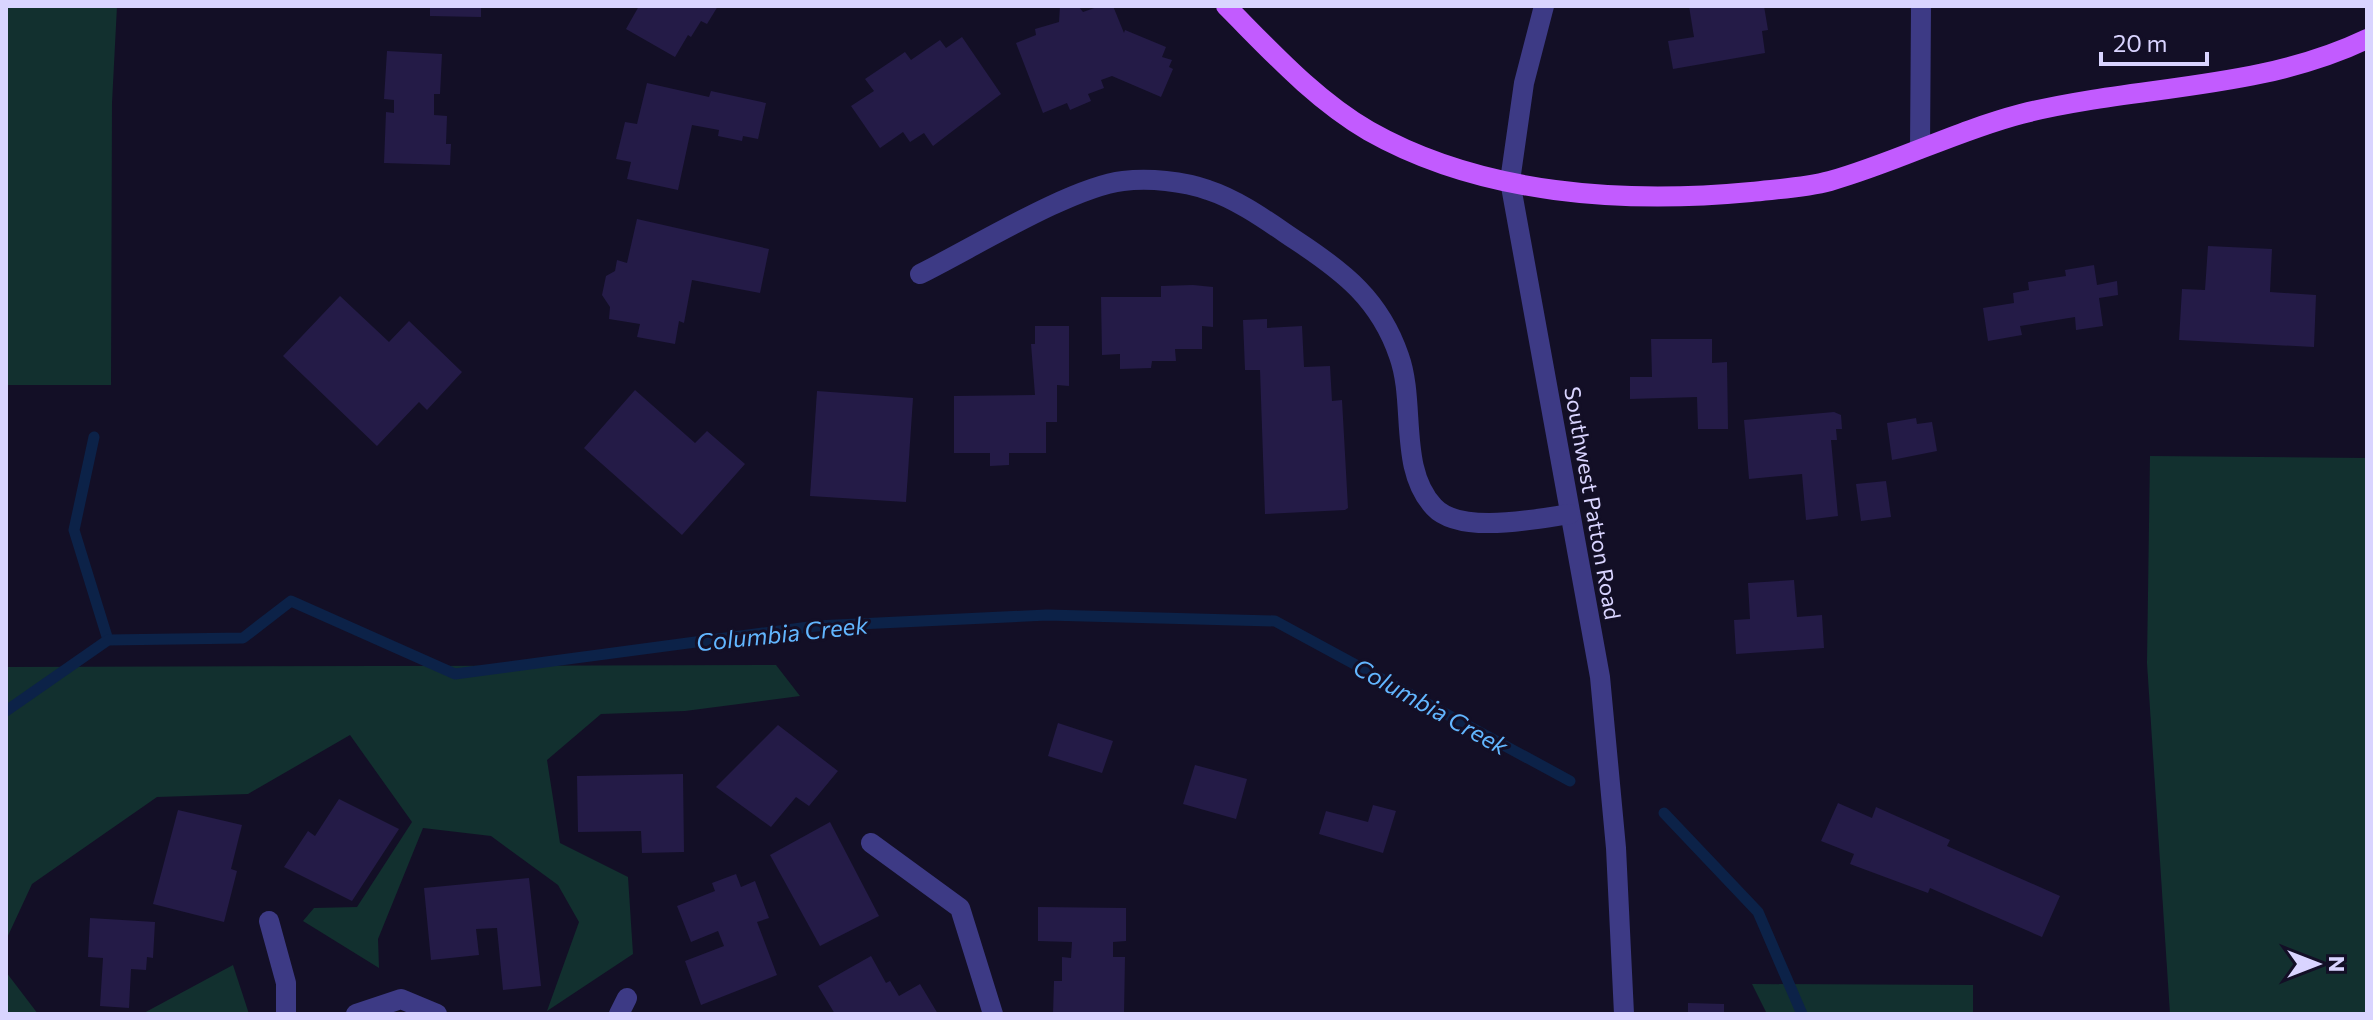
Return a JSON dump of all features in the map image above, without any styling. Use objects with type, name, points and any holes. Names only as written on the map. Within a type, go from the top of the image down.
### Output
[{"type":"main road","points":[[1226,6],[1309,87],[1367,130],[1450,166],[1510,181],[1586,193],[1701,197],[1827,182],[2029,112],[2291,68],[2367,39]]},
{"type":"street","name":"Southwest Patton Road","points":[[1544,6],[1524,83],[1510,181],[1600,677],[1616,848],[1624,1014]]},
{"type":"street","points":[[1920,149],[1921,6]]},
{"type":"street","points":[[920,274],[1076,196],[1123,181],[1168,182],[1208,190],[1272,224],[1363,289],[1399,355],[1407,385],[1413,460],[1420,487],[1436,509],[1465,522],[1516,521],[1570,514]]},
{"type":"street","points":[[871,843],[960,908],[993,1014]]},
{"type":"street","points":[[269,921],[286,983],[286,1014]]},
{"type":"street","points":[[356,1014],[401,999],[431,1013]]},
{"type":"green space","points":[[6,6],[117,6],[112,103],[111,385],[6,385]]},
{"type":"green space","points":[[2150,456],[2367,458],[2367,1014],[2170,1014],[2147,663]]},
{"type":"green space","points":[[776,665],[800,696],[685,711],[601,714],[547,760],[560,843],[628,877],[633,954],[547,1011],[579,922],[558,885],[491,836],[423,828],[378,939],[379,968],[303,921],[314,908],[357,907],[412,822],[350,735],[248,794],[157,797],[32,884],[6,940],[6,667]]},
{"type":"green space","points":[[233,965],[249,1014],[142,1014]]},
{"type":"green space","points":[[6,972],[38,1014],[6,1014]]},
{"type":"green space","points":[[1752,984],[1973,985],[1973,1014],[1767,1014]]},
{"type":"building","points":[[430,6],[481,6],[481,17],[430,16]]},
{"type":"building","points":[[639,6],[718,6],[707,24],[701,21],[691,37],[688,35],[675,57],[626,29]]},
{"type":"building","points":[[1060,6],[1078,6],[1083,12],[1100,6],[1113,6],[1124,33],[1125,30],[1166,47],[1162,57],[1172,60],[1169,67],[1173,69],[1161,97],[1112,76],[1101,80],[1104,88],[1088,94],[1091,101],[1070,110],[1067,103],[1043,113],[1016,43],[1036,35],[1035,29],[1059,22]]},
{"type":"building","points":[[1689,6],[1764,6],[1768,30],[1762,31],[1765,53],[1673,69],[1668,41],[1694,37]]},
{"type":"building","points":[[962,37],[1001,94],[933,146],[924,133],[910,142],[903,132],[880,148],[851,106],[874,91],[865,79],[905,52],[911,60],[940,40],[946,48]]},
{"type":"building","points":[[387,51],[442,54],[440,94],[434,94],[434,115],[447,116],[446,144],[451,144],[450,165],[384,163],[386,112],[394,113],[394,100],[384,99]]},
{"type":"building","points":[[647,83],[709,97],[711,91],[766,103],[758,139],[743,136],[742,141],[718,136],[719,130],[692,125],[678,190],[627,179],[631,162],[616,159],[625,122],[637,124]]},
{"type":"building","points":[[637,219],[769,249],[760,293],[692,280],[684,323],[679,321],[675,344],[637,337],[640,324],[609,319],[610,307],[602,295],[606,276],[615,271],[617,260],[627,263]]},
{"type":"building","points":[[2208,246],[2272,249],[2270,292],[2316,295],[2314,347],[2179,340],[2182,289],[2205,290]]},
{"type":"building","points":[[2094,265],[2097,285],[2117,281],[2118,295],[2099,298],[2103,326],[2076,330],[2075,317],[2020,326],[2022,335],[1988,341],[1983,308],[2014,303],[2013,293],[2029,290],[2028,282],[2066,276],[2065,270]]},
{"type":"building","points":[[1161,286],[1213,287],[1213,327],[1202,326],[1202,349],[1175,349],[1176,361],[1152,361],[1151,368],[1120,369],[1120,354],[1102,355],[1101,297],[1161,297]]},
{"type":"building","points":[[340,296],[389,342],[409,321],[462,372],[427,410],[419,402],[377,446],[283,356]]},
{"type":"building","points":[[1267,319],[1267,328],[1302,326],[1304,367],[1330,366],[1332,401],[1342,400],[1348,508],[1345,510],[1265,514],[1260,370],[1245,370],[1243,320]]},
{"type":"building","points":[[1035,326],[1069,326],[1069,386],[1057,385],[1057,422],[1046,422],[1046,453],[1009,453],[1009,465],[990,466],[990,453],[954,453],[954,396],[1035,395],[1031,344],[1035,344]]},
{"type":"building","points":[[1651,339],[1712,339],[1712,363],[1727,362],[1728,429],[1698,429],[1697,397],[1630,399],[1630,377],[1652,377]]},
{"type":"building","points":[[635,390],[695,443],[707,431],[745,464],[682,535],[584,448]]},
{"type":"building","points":[[817,391],[913,398],[906,502],[810,496]]},
{"type":"building","points":[[1834,412],[1841,415],[1842,429],[1836,429],[1837,440],[1831,440],[1838,516],[1806,520],[1802,474],[1749,479],[1744,420]]},
{"type":"building","points":[[1916,418],[1917,424],[1932,422],[1937,451],[1892,460],[1887,423]]},
{"type":"building","points":[[1886,481],[1891,517],[1861,521],[1856,484]]},
{"type":"building","points":[[1794,580],[1797,617],[1822,615],[1824,648],[1736,654],[1734,620],[1750,619],[1748,583]]},
{"type":"building","points":[[1058,723],[1113,741],[1102,773],[1048,756]]},
{"type":"building","points":[[778,725],[838,771],[809,806],[796,797],[771,827],[716,787]]},
{"type":"building","points":[[1195,765],[1247,779],[1236,819],[1183,804]]},
{"type":"building","points":[[683,774],[684,852],[642,853],[641,831],[578,832],[577,776]]},
{"type":"building","points":[[339,799],[399,829],[352,901],[284,867],[308,831],[315,836]]},
{"type":"building","points":[[1838,803],[1872,818],[1876,807],[1950,840],[1947,846],[2060,896],[2042,937],[1930,888],[1928,893],[1850,864],[1854,854],[1821,841]]},
{"type":"building","points":[[1373,805],[1396,811],[1383,853],[1319,834],[1326,811],[1368,822]]},
{"type":"building","points":[[178,810],[242,825],[231,869],[237,871],[224,922],[153,904]]},
{"type":"building","points":[[830,822],[879,916],[820,946],[770,855]]},
{"type":"building","points":[[736,874],[741,887],[755,881],[769,918],[757,922],[777,975],[701,1005],[685,961],[724,946],[718,931],[691,942],[677,906],[715,891],[712,883]]},
{"type":"building","points":[[529,878],[541,986],[503,990],[497,928],[476,929],[479,955],[431,960],[424,888]]},
{"type":"building","points":[[1038,907],[1126,908],[1126,941],[1113,942],[1113,957],[1125,957],[1124,1014],[1053,1014],[1054,981],[1062,981],[1062,957],[1071,958],[1072,942],[1038,941]]},
{"type":"building","points":[[90,918],[155,922],[153,958],[147,957],[146,970],[131,969],[129,1008],[100,1006],[103,958],[88,957]]},
{"type":"building","points":[[871,956],[886,983],[890,981],[899,996],[920,984],[938,1014],[835,1014],[818,986]]},
{"type":"building","points":[[1688,1003],[1724,1004],[1724,1014],[1688,1014]]},
{"type":"waterway","points":[[94,437],[74,530],[108,640]]},
{"type":"waterway","name":"Columbia Creek","points":[[6,711],[108,640],[243,638],[291,601],[455,674],[816,626],[1047,615],[1275,621],[1570,781]]},
{"type":"waterway","name":"Columbia Creek","points":[[1664,813],[1758,912],[1802,1014]]}]
